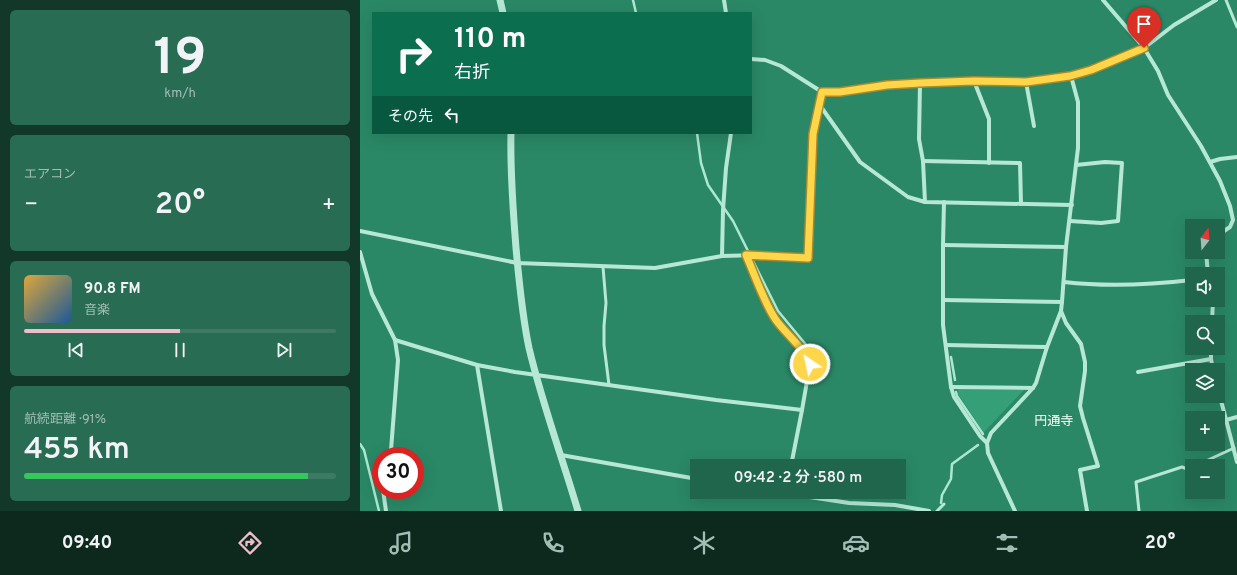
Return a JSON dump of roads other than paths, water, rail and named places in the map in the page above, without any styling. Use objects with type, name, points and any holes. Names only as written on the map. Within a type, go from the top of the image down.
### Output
[{"type":"street","points":[[500,0],[503,12]]},
{"type":"street","points":[[724,0],[726,12]]},
{"type":"street","points":[[1103,0],[1144,48],[1158,71],[1168,95],[1210,162],[1230,206],[1235,221],[1225,230]]},
{"type":"street","points":[[752,59],[765,60],[781,66],[822,92],[840,92],[887,85],[920,83],[974,81],[1026,82],[1070,76],[1091,70],[1144,48],[1174,25],[1216,0]]},
{"type":"street","points":[[1015,511],[988,452],[987,443],[992,433],[1036,383],[1047,347],[1061,311],[1079,124],[1078,102],[1070,76]]},
{"type":"street","points":[[974,81],[990,119],[989,163]]},
{"type":"street","points":[[1026,82],[1034,126]]},
{"type":"street","points":[[920,83],[919,138],[925,202]]},
{"type":"street","points":[[360,231],[517,263],[655,268],[722,256],[746,255],[808,258],[813,134],[822,92]]},
{"type":"street","points":[[820,104],[860,162],[908,197],[925,202],[1072,205]]},
{"type":"street","points":[[511,134],[511,189],[517,263],[526,328],[536,375],[578,511]]},
{"type":"street","points":[[722,256],[726,168],[731,134]]},
{"type":"street","points":[[1210,162],[1237,157]]},
{"type":"street","points":[[922,161],[1020,163],[1021,204]]},
{"type":"street","points":[[1070,221],[1101,223],[1118,221],[1122,162],[1076,165]]},
{"type":"street","points":[[944,202],[943,325],[951,387],[954,397],[980,436],[987,443]]},
{"type":"street","points":[[943,245],[1066,247]]},
{"type":"street","points":[[360,252],[372,294],[395,340],[398,360],[392,447]]},
{"type":"street","points":[[746,255],[771,313],[779,325],[808,359],[810,364],[793,459]]},
{"type":"street","points":[[1064,282],[1087,285],[1137,285],[1185,281]]},
{"type":"street","points":[[943,300],[1062,302]]},
{"type":"street","points":[[1061,311],[1066,323],[1081,344],[1085,362],[1080,406],[1098,466],[1080,470],[1087,511]]},
{"type":"street","points":[[395,340],[477,365],[609,386],[802,410]]},
{"type":"street","points":[[946,345],[1047,347]]},
{"type":"street","points":[[1211,355],[1212,363]]},
{"type":"street","points":[[1138,372],[1211,359]]},
{"type":"street","points":[[477,365],[501,511]]},
{"type":"street","points":[[951,387],[1033,388]]},
{"type":"street","points":[[1222,403],[1237,462]]},
{"type":"street","points":[[1226,420],[1237,417]]},
{"type":"street","points":[[561,456],[690,478]]},
{"type":"street","points":[[384,499],[386,511]]},
{"type":"street","points":[[824,499],[849,503],[895,505],[929,511]]},
{"type":"lane","points":[[1226,0],[1237,28]]},
{"type":"lane","points":[[603,267],[606,303],[604,345],[609,386]]},
{"type":"lane","points":[[1210,459],[1234,448]]},
{"type":"lane","points":[[1139,511],[1136,482],[1182,467],[1185,468]]},
{"type":"lane","points":[[937,511],[944,504]]},
{"type":"waterway","points":[[633,0],[636,12]]},
{"type":"waterway","points":[[697,134],[701,163],[708,185],[733,221],[778,311],[812,352],[820,368]]},
{"type":"waterway","points":[[951,357],[955,380]]},
{"type":"waterway","points":[[956,392],[957,396],[983,434]]},
{"type":"waterway","points":[[360,444],[364,450],[379,511]]},
{"type":"waterway","points":[[941,503],[942,495],[951,479],[952,464],[978,445]]},
{"type":"district","name":"円通寺","points":[[1054,422]]}]
